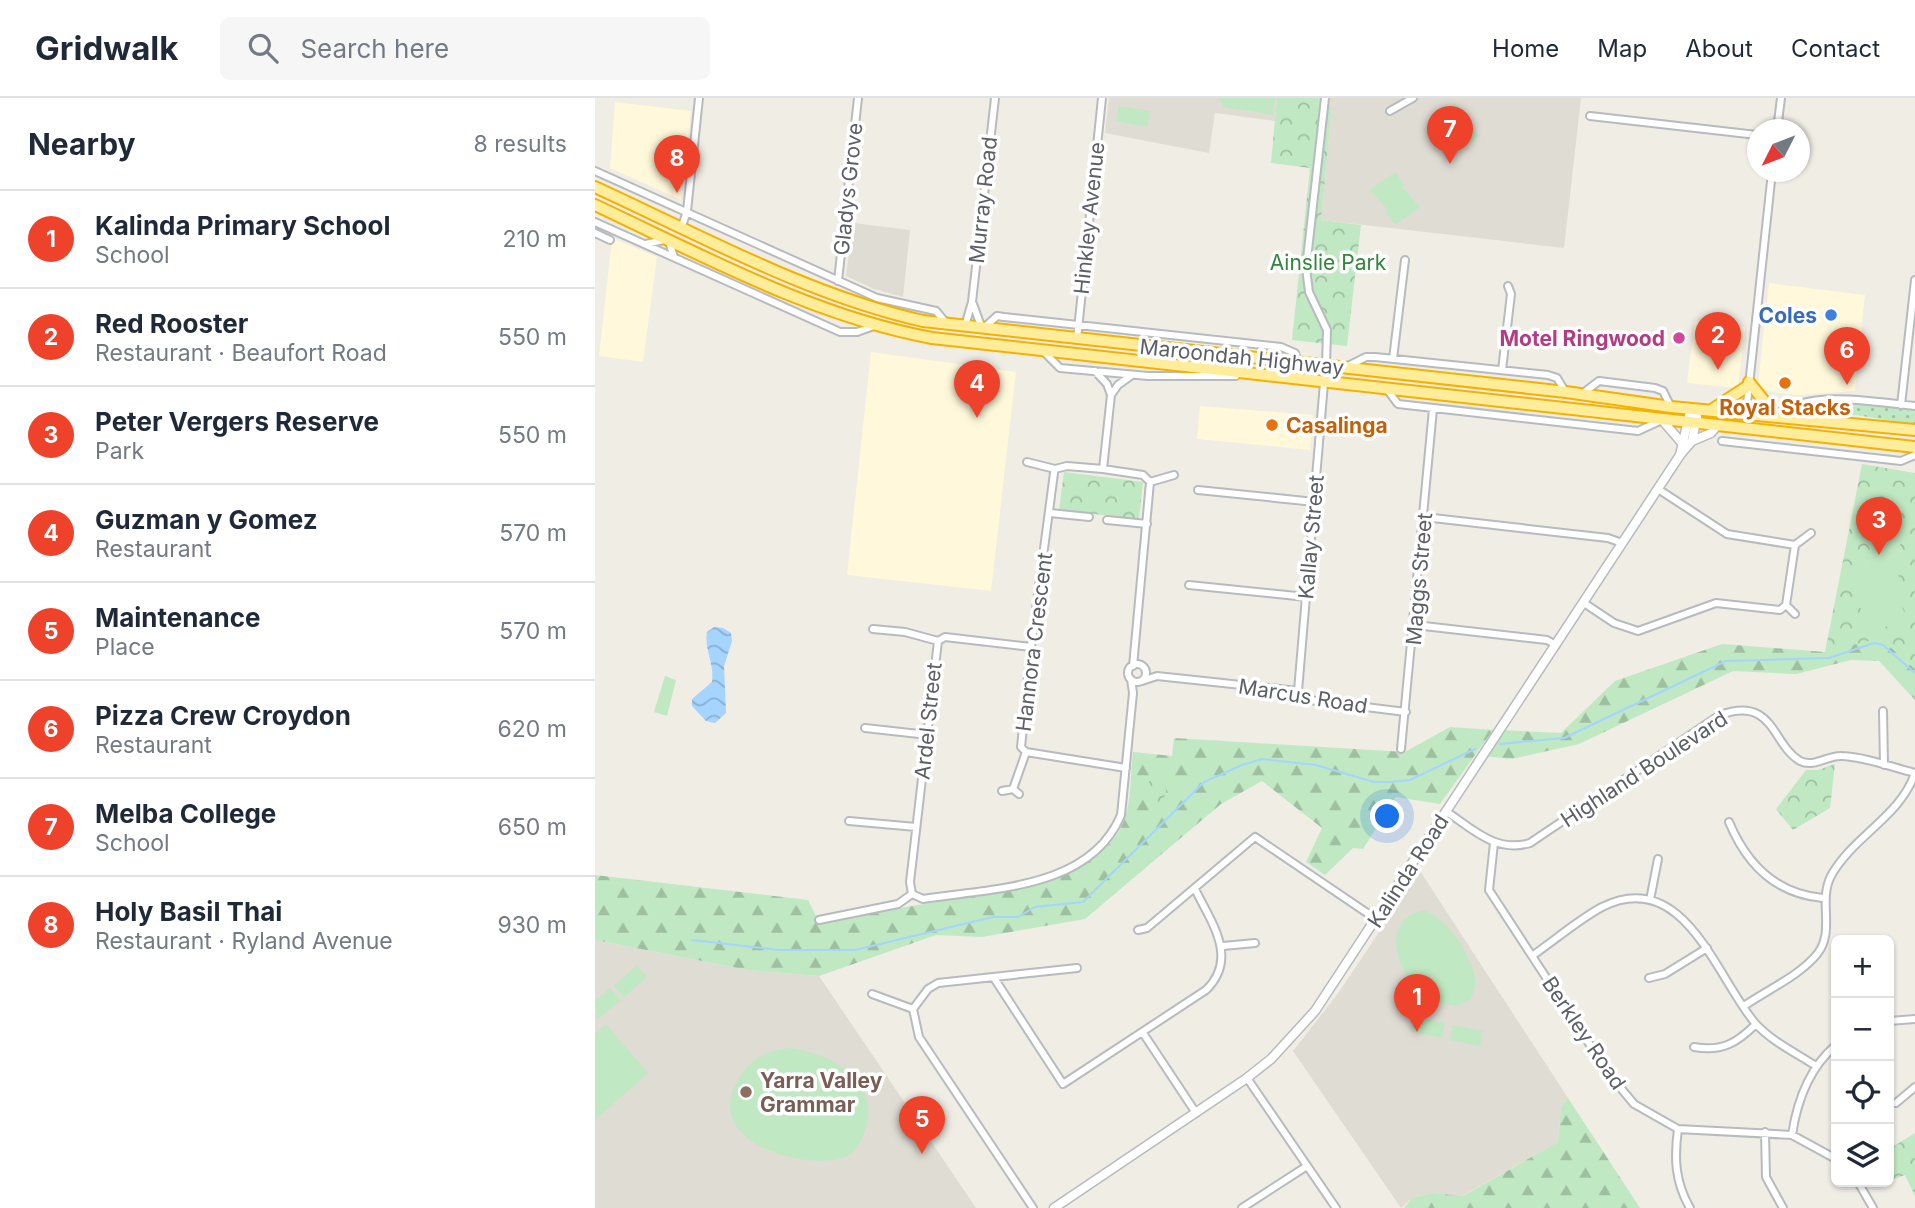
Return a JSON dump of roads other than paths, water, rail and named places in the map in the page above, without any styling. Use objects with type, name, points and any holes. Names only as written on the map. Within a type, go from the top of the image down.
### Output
[{"type":"highway","name":"Maroondah Highway","points":[[595,187],[847,300],[892,314],[947,324],[1566,392],[1671,407],[1915,430]]},
{"type":"highway","name":"Maroondah Highway","points":[[595,205],[773,287],[874,326],[1043,351],[1915,447]]},
{"type":"highway","points":[[710,257],[716,242]]},
{"type":"highway","points":[[965,326],[969,342]]},
{"type":"highway","points":[[1324,383],[1326,366]]},
{"type":"highway","points":[[1713,410],[1748,384],[1775,415]]},
{"type":"highway","points":[[1744,429],[1746,413]]},
{"type":"street","points":[[682,226],[687,211],[699,98]]},
{"type":"street","name":"Gladys Grove","points":[[838,281],[858,98]]},
{"type":"street","name":"Murray Road","points":[[965,326],[972,302],[995,98]]},
{"type":"street","name":"Hinkley Avenue","points":[[1077,339],[1102,98]]},
{"type":"street","points":[[1325,98],[1307,268],[1309,292],[1327,330],[1326,366]]},
{"type":"street","points":[[1390,111],[1413,98]]},
{"type":"street","points":[[1778,119],[1781,98]]},
{"type":"street","points":[[1590,116],[1747,134]]},
{"type":"street","points":[[595,171],[877,298],[936,311],[947,324]]},
{"type":"street","points":[[1746,413],[1771,182]]},
{"type":"street","points":[[595,222],[840,332],[857,332],[874,326]]},
{"type":"street","points":[[595,233],[610,240]]},
{"type":"street","points":[[646,244],[668,239],[674,257]]},
{"type":"street","points":[[1393,359],[1405,260]]},
{"type":"street","points":[[1901,405],[1915,280]]},
{"type":"street","points":[[1502,370],[1511,294],[1508,286]]},
{"type":"street","name":"Murray Road","points":[[972,302],[983,328]]},
{"type":"street","points":[[983,328],[997,316],[1281,347],[1295,353],[1298,363]]},
{"type":"street","points":[[1043,351],[1060,368],[1188,377],[1252,375]]},
{"type":"street","points":[[1343,368],[1366,356],[1502,370],[1557,378],[1566,392]]},
{"type":"street","points":[[1095,371],[1107,384],[1111,395],[1103,469]]},
{"type":"street","points":[[1111,395],[1118,385],[1134,374]]},
{"type":"street","points":[[1582,394],[1599,382],[1655,388],[1663,391],[1671,407]]},
{"type":"street","name":"Kallay Street","points":[[1298,691],[1324,383]]},
{"type":"street","points":[[1386,388],[1398,404],[1433,409],[1638,431],[1662,420],[1682,443]]},
{"type":"street","points":[[1775,415],[1802,402],[1860,400],[1915,406]]},
{"type":"street","name":"Kalinda Road","points":[[1054,1208],[1247,1078],[1271,1059],[1315,1011],[1680,455],[1692,441],[1695,408]]},
{"type":"street","name":"Maggs Street","points":[[1401,749],[1415,625],[1433,409]]},
{"type":"street","name":"Kalinda Road","points":[[1680,455],[1682,443],[1692,423]]},
{"type":"street","points":[[1692,441],[1711,433],[1717,426]]},
{"type":"street","points":[[1792,448],[1794,435]]},
{"type":"street","points":[[1722,441],[1901,461],[1915,455]]},
{"type":"street","points":[[819,920],[898,904],[912,894],[923,899],[1044,880],[1066,870],[1101,846],[1113,832],[1121,815],[1133,693],[1129,673],[1136,651],[1150,482],[1143,475],[1067,466],[1055,469],[1027,462]]},
{"type":"street","name":"Hannora Crescent","points":[[1055,469],[1031,647],[1021,747],[1026,752],[1126,768]]},
{"type":"street","points":[[1150,482],[1174,475]]},
{"type":"street","points":[[1658,489],[1727,534],[1795,545],[1811,533]]},
{"type":"street","points":[[1198,490],[1315,502]]},
{"type":"street","points":[[1050,513],[1089,517]]},
{"type":"street","points":[[1424,517],[1608,538],[1622,543]]},
{"type":"street","points":[[1107,520],[1147,524]]},
{"type":"street","points":[[1584,603],[1614,623],[1638,631],[1716,603],[1780,610],[1786,605],[1797,550],[1795,545]]},
{"type":"street","points":[[1189,584],[1306,597]]},
{"type":"street","points":[[1786,605],[1795,614]]},
{"type":"street","points":[[1415,625],[1547,640],[1556,645]]},
{"type":"street","points":[[873,629],[905,632],[938,640]]},
{"type":"street","name":"Ardel Street","points":[[912,894],[910,882],[938,640],[945,636],[1031,647]]},
{"type":"street","points":[[1133,693],[1146,673],[1136,651]]},
{"type":"street","points":[[1133,666],[1144,667]]},
{"type":"street","name":"Marcus Road","points":[[1144,667],[1157,676]]},
{"type":"street","name":"Marcus Road","points":[[1142,681],[1157,676],[1298,691],[1309,700],[1406,712]]},
{"type":"street","points":[[1131,679],[1142,681]]},
{"type":"street","points":[[1883,711],[1884,765]]},
{"type":"street","name":"Highland Boulevard","points":[[1494,843],[1519,846],[1531,843],[1727,712],[1745,712],[1764,719],[1802,762],[1812,764],[1839,755],[1915,773]]},
{"type":"street","points":[[865,728],[927,734]]},
{"type":"street","points":[[1002,791],[1016,791],[1026,752]]},
{"type":"street","points":[[1744,1006],[1809,962],[1819,951],[1825,937],[1823,898],[1840,862],[1903,796],[1915,773]]},
{"type":"street","points":[[1447,812],[1494,843]]},
{"type":"street","points":[[849,821],[916,827]]},
{"type":"street","points":[[1730,822],[1743,851],[1766,877],[1789,891],[1823,898]]},
{"type":"street","points":[[1139,930],[1147,928],[1255,837],[1377,919]]},
{"type":"street","name":"Berkley Road","points":[[1494,843],[1489,890],[1621,1091],[1649,1115],[1678,1129],[1792,1135],[1831,1156]]},
{"type":"street","points":[[1650,900],[1658,859]]},
{"type":"street","points":[[994,978],[1063,1084],[1213,983],[1221,970],[1223,946],[1195,889]]},
{"type":"street","points":[[1532,956],[1604,907],[1627,900],[1650,900],[1683,917],[1707,948],[1756,1024],[1816,1066]]},
{"type":"street","points":[[1223,946],[1255,943]]},
{"type":"street","points":[[1649,978],[1665,974],[1707,948]]},
{"type":"street","points":[[1033,1208],[919,1037],[913,1009],[928,989],[938,983],[1077,968]]},
{"type":"street","points":[[872,994],[913,1009]]},
{"type":"street","points":[[1894,1020],[1915,1018]]},
{"type":"street","points":[[1694,1046],[1724,1048],[1739,1040],[1756,1024]]},
{"type":"street","points":[[1143,1032],[1196,1113]]},
{"type":"street","points":[[1792,1135],[1803,1089],[1816,1066],[1831,1050]]},
{"type":"street","points":[[1247,1078],[1336,1208]]},
{"type":"street","points":[[1896,1103],[1915,1087]]},
{"type":"street","points":[[1678,1129],[1676,1172],[1690,1208]]},
{"type":"street","points":[[1765,1132],[1766,1177],[1783,1208]]},
{"type":"street","points":[[1242,1208],[1307,1166]]},
{"type":"street","points":[[1861,1187],[1873,1208]]},
{"type":"water","points":[[714,627],[731,633],[732,641],[724,666],[726,713],[715,723],[706,721],[692,706],[692,699],[712,682],[706,639],[707,632]]},
{"type":"waterway","points":[[1500,744],[1564,738],[1726,661],[1829,658],[1874,643],[1883,645],[1915,673]]},
{"type":"waterway","points":[[692,940],[779,950],[855,950],[993,917],[1018,917],[1035,907],[1083,902],[1204,782],[1242,765],[1262,759],[1316,765],[1374,782],[1390,782],[1410,780],[1475,749]]},
{"type":"place","name":"Melba College","points":[[1450,164]]},
{"type":"place","name":"Holy Basil Thai","points":[[677,193]]},
{"type":"place","name":"Coles","points":[[1831,315]]},
{"type":"place","name":"Motel Ringwood","points":[[1679,338]]},
{"type":"place","name":"Red Rooster","points":[[1718,370]]},
{"type":"place","name":"Royal Stacks","points":[[1785,383]]},
{"type":"place","name":"Pizza Crew Croydon","points":[[1847,385]]},
{"type":"place","name":"Guzman y Gomez","points":[[977,418]]},
{"type":"place","name":"Casalinga","points":[[1272,425]]},
{"type":"place","name":"Peter Vergers Reserve","points":[[1879,555]]},
{"type":"place","name":"Kalinda Primary School","points":[[1417,1032]]},
{"type":"place","name":"Yarra Valley Grammar","points":[[746,1092]]},
{"type":"place","name":"Maintenance","points":[[922,1154]]},
{"type":"park label","name":"Ainslie Park","points":[[1328,262]]}]
